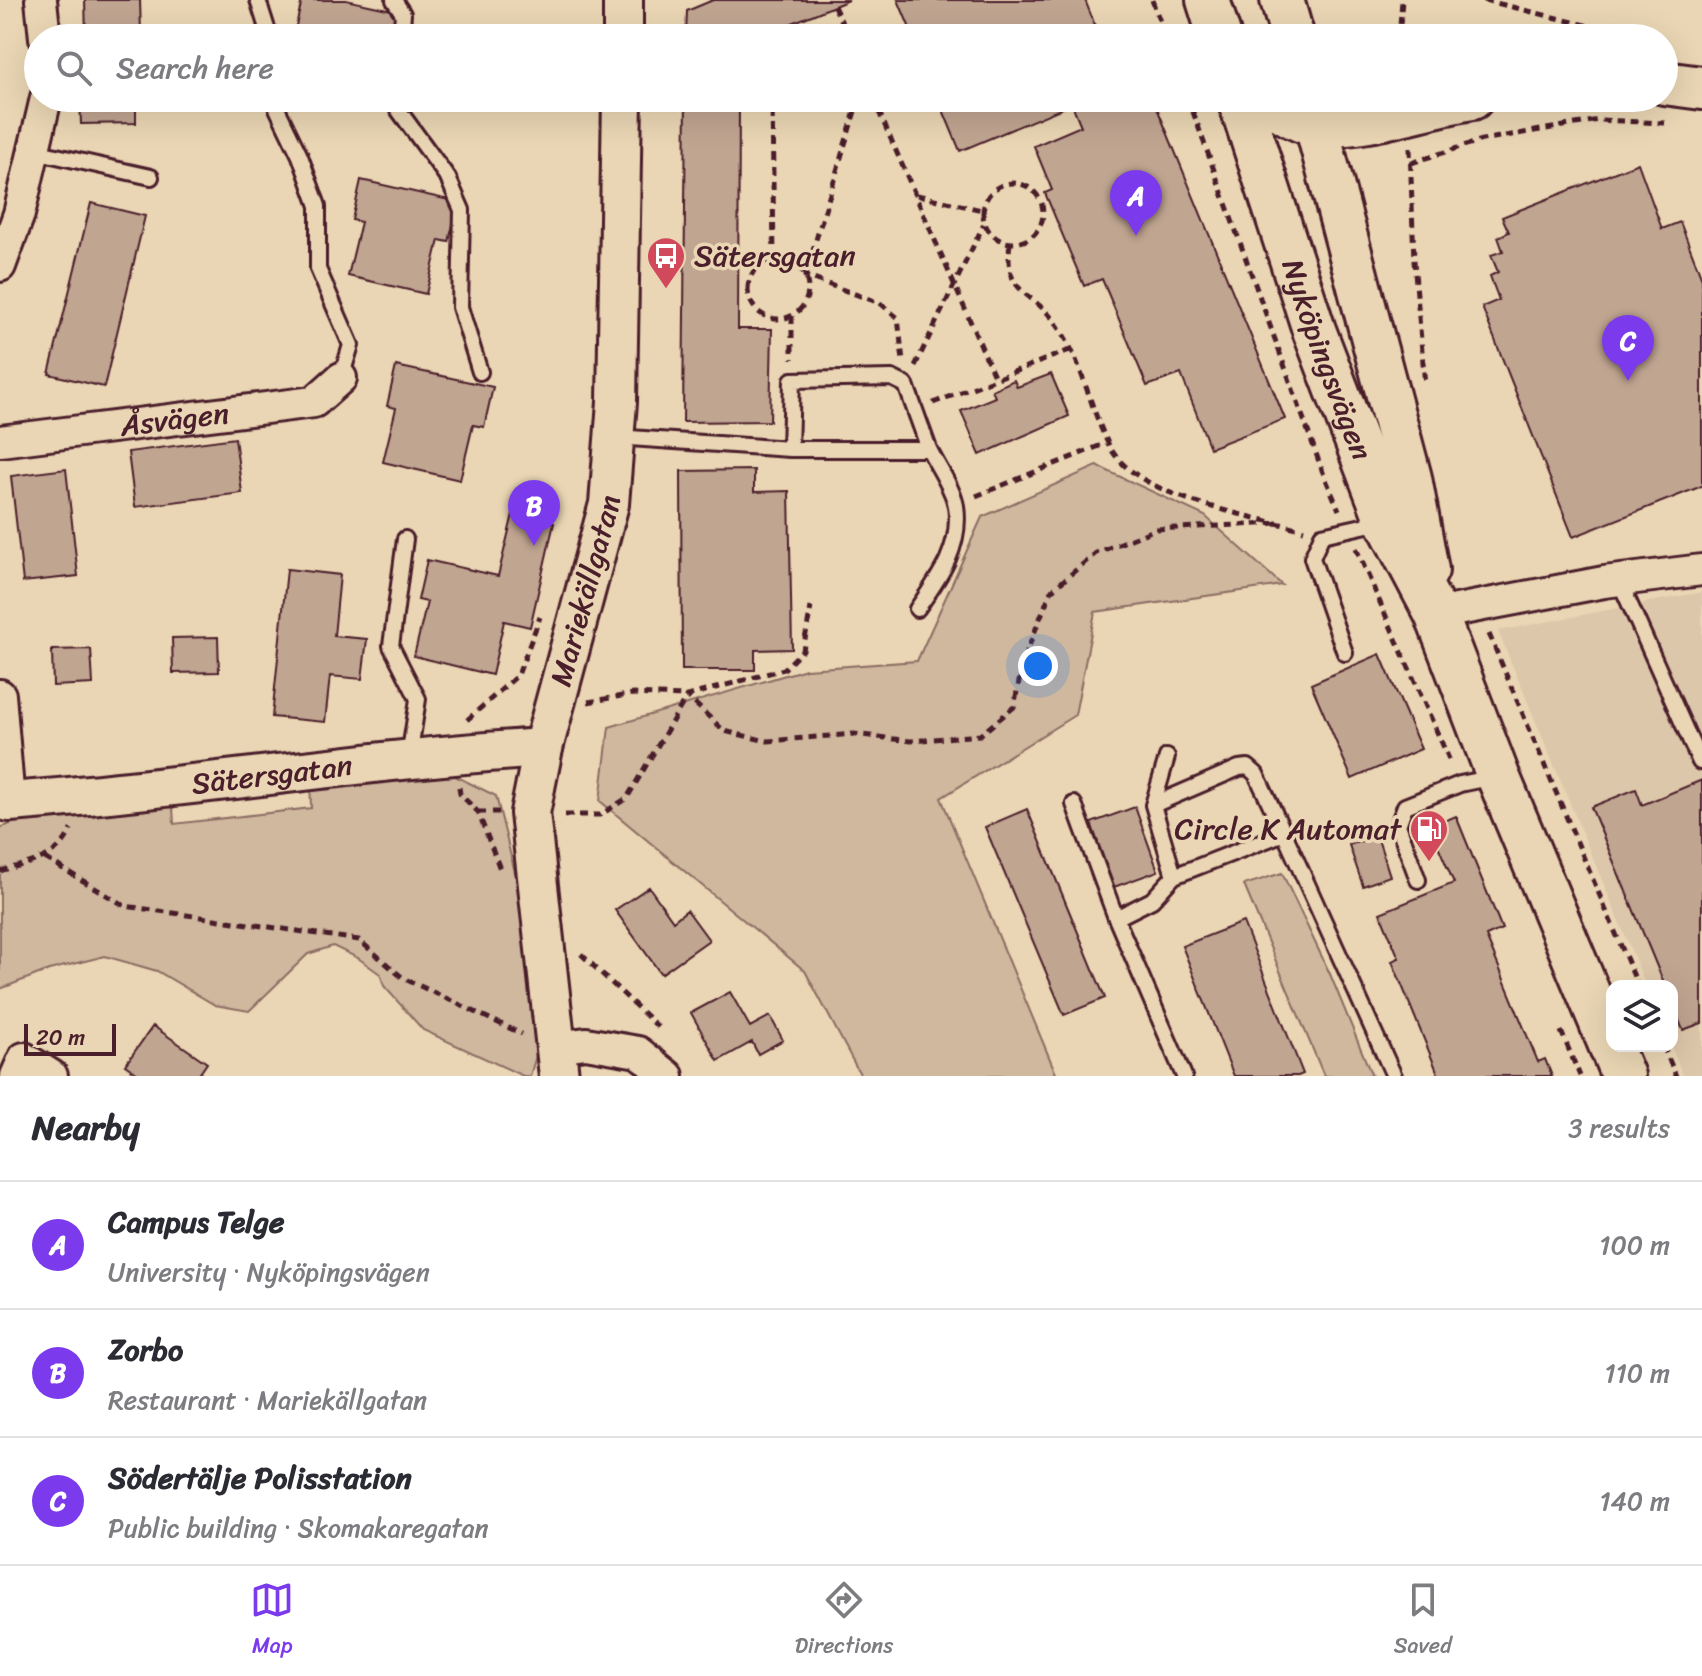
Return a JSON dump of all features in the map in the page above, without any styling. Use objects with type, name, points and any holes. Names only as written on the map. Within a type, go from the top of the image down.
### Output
[{"type":"main road","points":[[1208,0],[1216,24]]},
{"type":"main road","points":[[1282,0],[1289,24]]},
{"type":"main road","points":[[1678,98],[1702,88]]},
{"type":"main road","name":"Nyköpingsvägen","points":[[1243,112],[1314,330],[1384,521],[1436,614],[1498,776],[1623,1076]]},
{"type":"main road","points":[[1283,112],[1313,112],[1365,120],[1404,112]]},
{"type":"main road","points":[[1270,199],[1313,112]]},
{"type":"main road","name":"Nyköpingsvägen","points":[[1313,112],[1384,521]]},
{"type":"street","points":[[41,0],[44,24]]},
{"type":"street","points":[[623,0],[623,24]]},
{"type":"street","points":[[0,266],[19,214],[43,112]]},
{"type":"street","name":"Mariekällgatan","points":[[548,1053],[530,813],[543,748],[609,504],[614,437],[622,112]]},
{"type":"street","name":"Åsvägen","points":[[0,441],[314,402],[341,378]]},
{"type":"street","points":[[1436,614],[1619,580],[1702,570]]},
{"type":"street","points":[[0,695],[4,801]]},
{"type":"street","name":"Sätersgatan","points":[[4,801],[82,797],[409,757],[543,748]]},
{"type":"street","points":[[548,1053],[586,1043],[638,1052],[666,1074]]},
{"type":"street","points":[[16,1076],[24,1058],[52,1076]]},
{"type":"lane","points":[[258,0],[266,24]]},
{"type":"lane","points":[[394,0],[403,14],[402,24]]},
{"type":"lane","points":[[279,112],[300,156],[318,206],[318,269],[351,345],[341,378]]},
{"type":"lane","points":[[400,112],[448,178],[462,210],[460,307],[480,372]]},
{"type":"lane","points":[[34,151],[151,177]]},
{"type":"lane","points":[[790,449],[792,380],[892,378],[906,385],[929,449],[956,504],[956,530],[947,567],[917,609]]},
{"type":"lane","points":[[614,437],[790,449],[929,449]]},
{"type":"lane","points":[[1345,653],[1312,558],[1322,535],[1384,521]]},
{"type":"lane","points":[[405,539],[391,646],[418,699],[409,757]]},
{"type":"lane","points":[[1619,580],[1700,762]]},
{"type":"lane","points":[[1167,757],[1153,805],[1174,876]]},
{"type":"lane","points":[[1153,805],[1248,767],[1256,774],[1394,1076]]},
{"type":"lane","points":[[1418,880],[1398,825],[1405,806],[1460,784],[1498,776]]},
{"type":"lane","points":[[1074,804],[1116,918],[1184,1076]]},
{"type":"lane","points":[[1116,918],[1152,900],[1174,876],[1284,833]]},
{"type":"path","points":[[1152,0],[1161,24]]},
{"type":"path","points":[[1400,24],[1402,0]]},
{"type":"path","points":[[1484,0],[1581,24]]},
{"type":"path","points":[[834,6],[842,24]]},
{"type":"path","points":[[772,112],[774,260]]},
{"type":"path","points":[[855,112],[805,276],[808,292],[805,303],[792,316],[776,319],[765,316],[750,300],[751,276],[759,266],[774,260],[792,262],[805,276],[880,303],[898,318],[906,385]]},
{"type":"path","points":[[879,112],[995,378]]},
{"type":"path","points":[[1193,112],[1322,470],[1384,521]]},
{"type":"path","points":[[1427,395],[1414,261],[1411,163],[1482,140],[1631,112]]},
{"type":"path","points":[[1003,184],[1026,186],[1036,194],[1043,215],[1032,236],[1010,243],[990,232],[984,223],[982,210],[993,190],[1003,184]]},
{"type":"path","points":[[916,195],[982,210]]},
{"type":"path","points":[[906,385],[984,223]]},
{"type":"path","points":[[1010,243],[1007,266],[1011,279],[1058,325],[1113,452],[1138,474],[1188,502],[1322,535]]},
{"type":"path","points":[[792,316],[792,380]]},
{"type":"path","points":[[917,410],[1070,350]]},
{"type":"path","points":[[956,504],[1109,442]]},
{"type":"path","points":[[687,696],[724,731],[767,741],[854,734],[911,741],[980,735],[1014,707],[1023,661],[1051,591],[1096,553],[1156,529],[1279,523]]},
{"type":"path","points":[[1478,604],[1635,980]]},
{"type":"path","points":[[572,705],[633,694],[687,696],[784,669],[803,650],[811,607]]},
{"type":"path","points":[[506,884],[478,812],[460,794],[458,753],[461,725],[518,675],[540,616]]},
{"type":"path","points":[[478,812],[600,815],[627,798],[687,696]]},
{"type":"path","points":[[0,871],[45,858],[66,841],[82,797]]},
{"type":"path","points":[[45,858],[125,906],[359,940],[403,978],[548,1053]]},
{"type":"path","points":[[576,949],[661,1030],[666,1074]]},
{"type":"path","points":[[1666,1052],[1676,1076]]},
{"type":"shaded area","points":[[1097,466],[1205,516],[1282,585],[1095,612],[1075,715],[941,798],[1057,1076],[861,1076],[805,971],[600,801],[609,727],[806,669],[917,661],[982,517]]},
{"type":"shaded area","points":[[1702,592],[1702,1076],[1683,1076],[1673,1052],[1678,1052],[1678,980],[1643,980],[1498,631]]},
{"type":"shaded area","points":[[447,772],[496,796],[522,901],[538,1049],[530,1076],[523,1076],[423,1030],[384,986],[380,974],[358,958],[333,946],[308,954],[249,1011],[215,1005],[157,971],[105,956],[49,970],[0,989],[0,828],[42,812],[172,791],[174,824],[311,808],[310,775]]},
{"type":"shaded area","points":[[1282,873],[1330,974],[1372,1076],[1324,1076],[1244,885]]},
{"type":"building","points":[[85,0],[140,0],[141,24],[86,24]]},
{"type":"building","points":[[302,0],[346,0],[401,12],[398,24],[296,24]]},
{"type":"building","points":[[713,0],[849,0],[790,24],[687,24],[687,11]]},
{"type":"building","points":[[898,0],[1085,0],[1094,24],[908,24]]},
{"type":"building","points":[[81,112],[136,112],[136,123],[81,124]]},
{"type":"building","points":[[686,112],[739,112],[738,329],[772,329],[770,421],[683,422]]},
{"type":"building","points":[[944,112],[1053,112],[960,151]]},
{"type":"building","points":[[1075,112],[1159,112],[1285,419],[1210,448],[1181,374],[1147,386],[1102,279],[1084,286],[1045,193],[1052,190],[1034,146],[1081,126]]},
{"type":"building","points":[[1638,163],[1662,229],[1680,222],[1702,279],[1702,486],[1573,537],[1482,307],[1499,300],[1490,276],[1498,272],[1491,255],[1503,251],[1498,237],[1509,232],[1502,217]]},
{"type":"building","points":[[361,180],[458,202],[449,242],[439,240],[426,294],[348,276],[361,222],[352,220]]},
{"type":"building","points":[[91,203],[145,216],[104,387],[49,374]]},
{"type":"building","points":[[396,366],[493,387],[484,427],[473,425],[460,480],[383,462],[396,408],[387,406]]},
{"type":"building","points":[[1051,374],[1069,416],[980,455],[961,411],[995,397],[992,390],[1014,380],[1017,387]]},
{"type":"building","points":[[235,438],[242,493],[135,507],[128,452]]},
{"type":"building","points":[[66,469],[78,576],[23,582],[11,476]]},
{"type":"building","points":[[754,470],[754,492],[789,491],[792,649],[755,650],[755,670],[682,670],[681,471]]},
{"type":"building","points":[[513,514],[554,523],[530,627],[504,621],[492,675],[414,656],[427,602],[418,600],[427,560],[498,576]]},
{"type":"building","points":[[287,569],[340,575],[334,636],[367,639],[362,679],[330,676],[325,722],[272,717]]},
{"type":"building","points":[[218,637],[219,672],[173,673],[172,638]]},
{"type":"building","points":[[91,649],[93,684],[53,686],[52,650]]},
{"type":"building","points":[[1380,654],[1421,749],[1352,779],[1311,684]]},
{"type":"building","points":[[1702,780],[1702,1023],[1683,1030],[1678,1018],[1678,980],[1663,980],[1591,807],[1636,789],[1642,805]]},
{"type":"building","points":[[1135,807],[1158,871],[1114,887],[1091,823]]},
{"type":"building","points":[[1027,809],[1105,998],[1064,1015],[985,827]]},
{"type":"building","points":[[1456,816],[1502,929],[1486,936],[1538,1062],[1545,1059],[1552,1076],[1439,1076],[1392,961],[1399,958],[1380,913],[1454,883],[1430,827]]},
{"type":"building","points":[[1377,836],[1390,876],[1363,886],[1349,845]]},
{"type":"building","points":[[649,887],[673,921],[687,910],[709,940],[661,974],[615,910]]},
{"type":"building","points":[[1243,922],[1303,1074],[1298,1076],[1234,1076],[1182,946]]},
{"type":"building","points":[[730,992],[750,1027],[770,1016],[783,1040],[758,1054],[752,1042],[718,1061],[691,1013]]},
{"type":"building","points":[[153,1026],[207,1063],[198,1076],[141,1076],[125,1065]]},
{"type":"place","name":"Campus Telge","points":[[1136,236]]},
{"type":"place","name":"Sätersgatan","points":[[666,290]]},
{"type":"place","name":"Södertälje Polisstation","points":[[1628,381]]},
{"type":"place","name":"Zorbo","points":[[534,546]]},
{"type":"place","name":"Circle K Automat","points":[[1429,863]]}]
